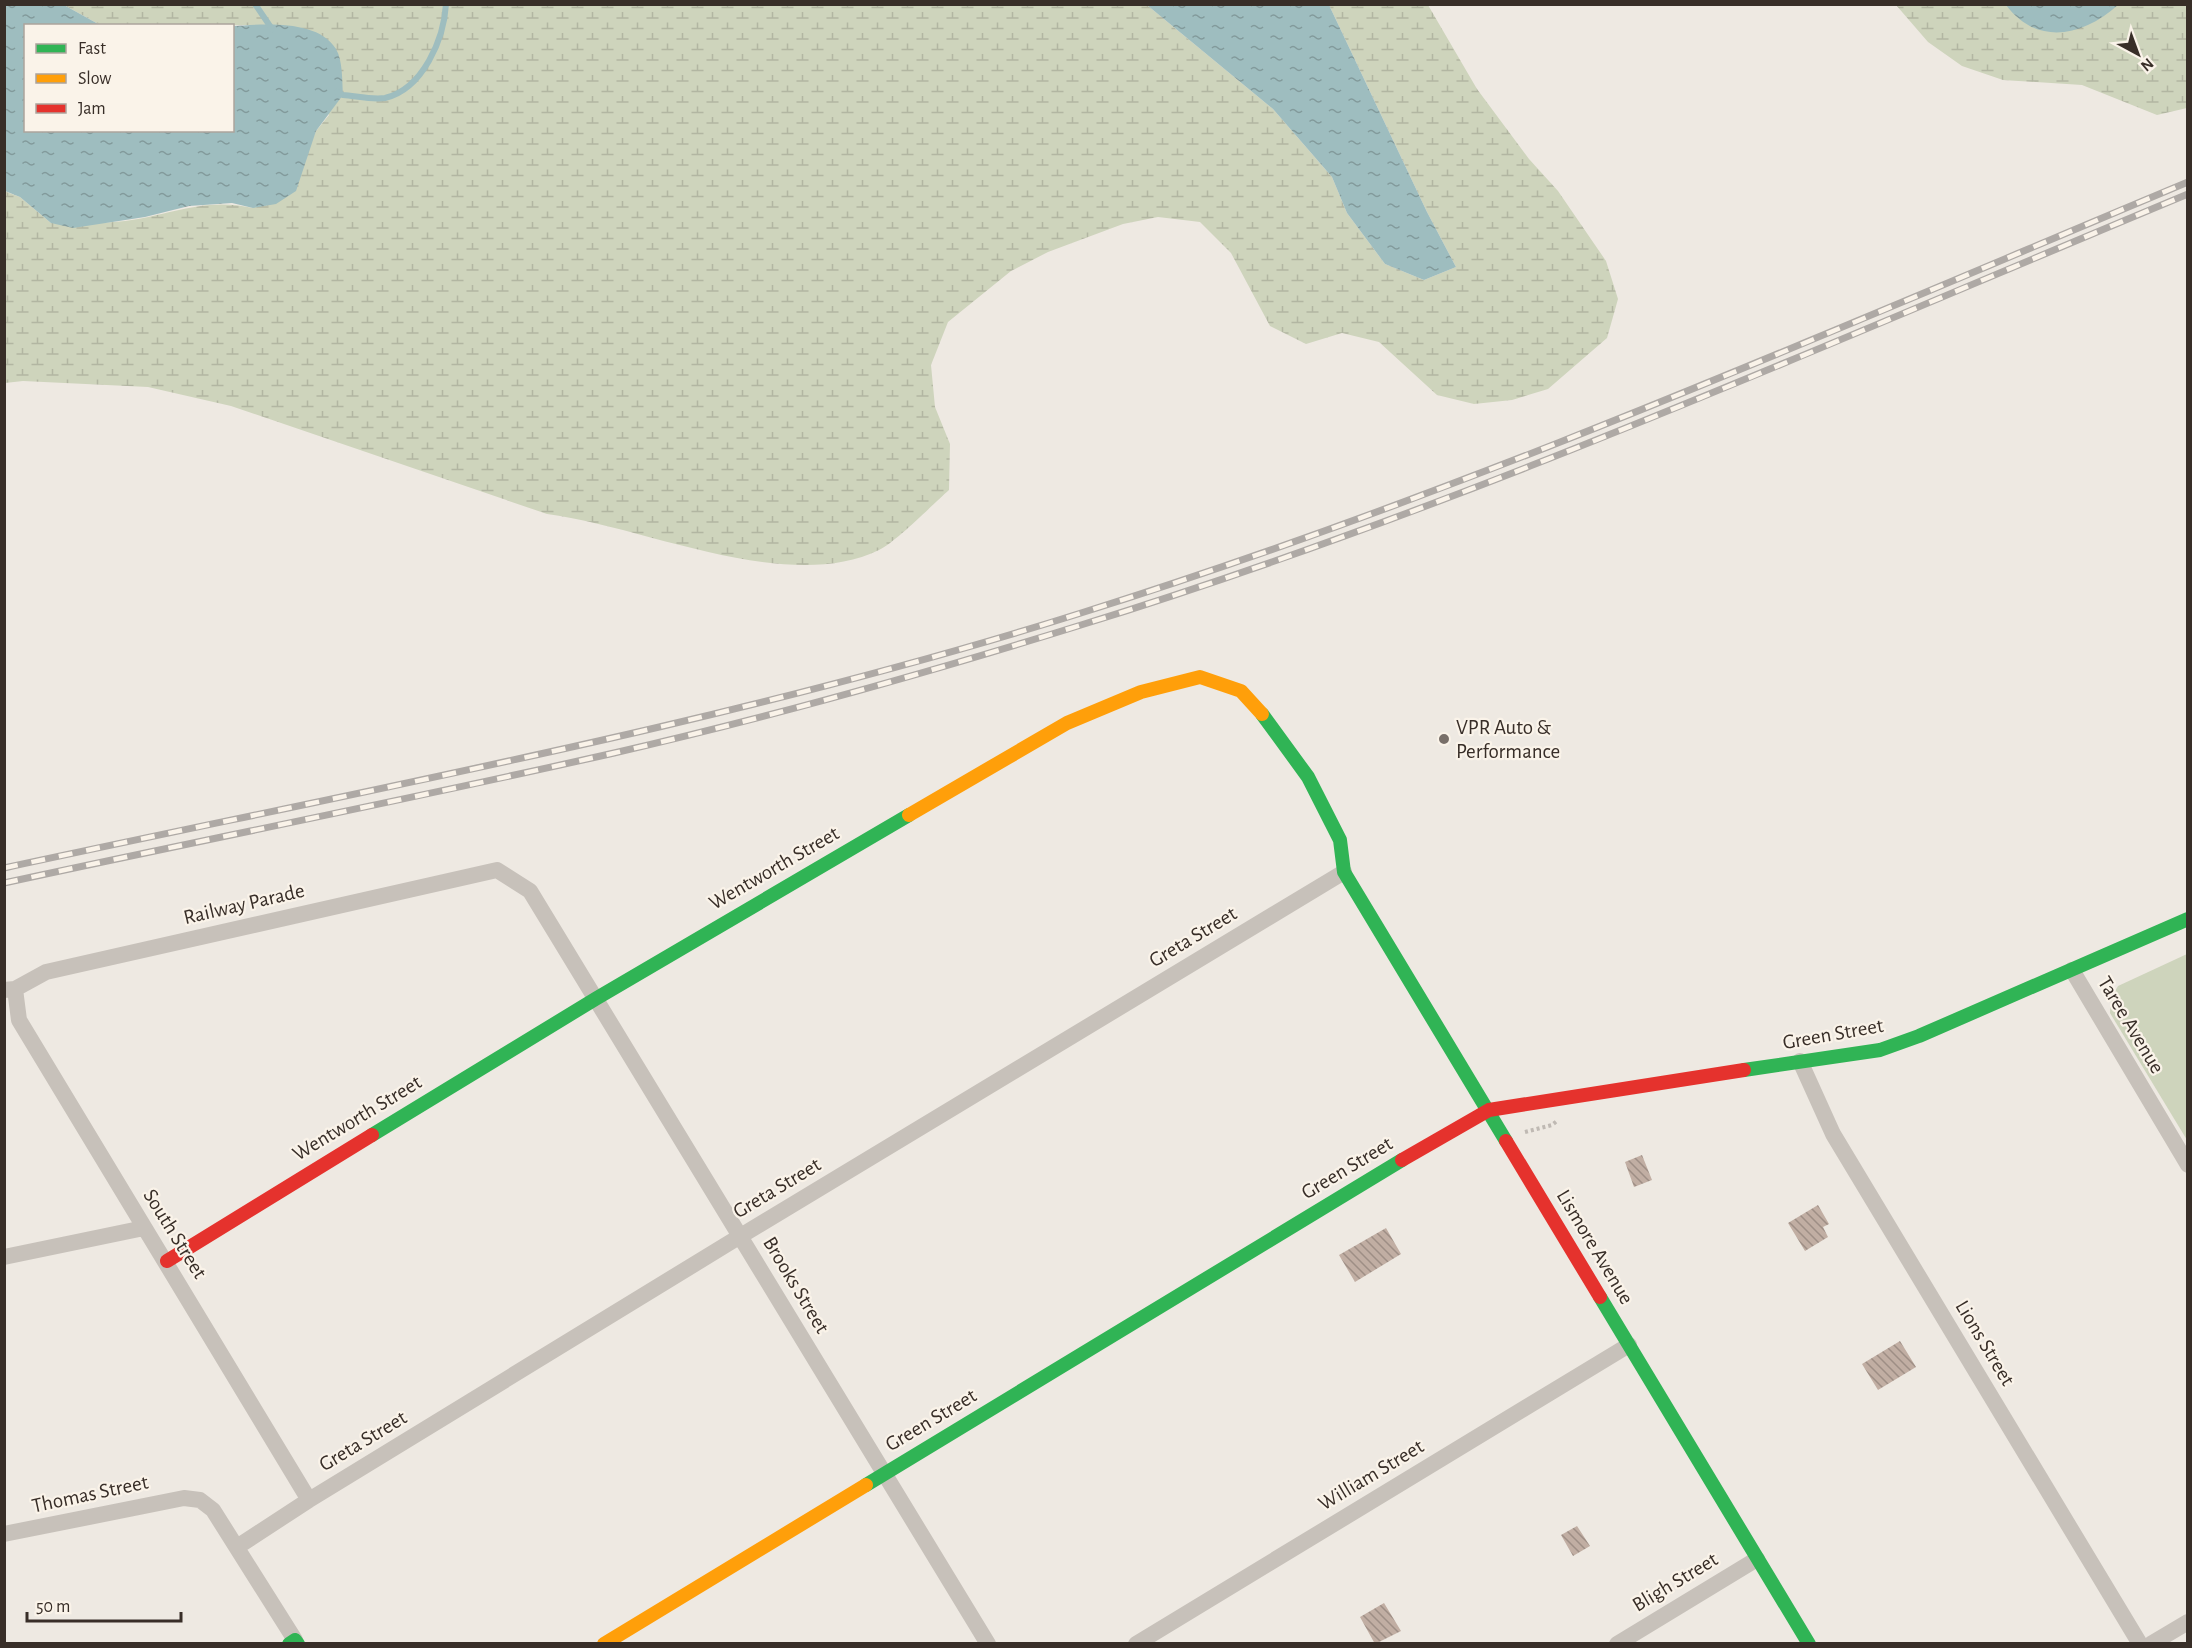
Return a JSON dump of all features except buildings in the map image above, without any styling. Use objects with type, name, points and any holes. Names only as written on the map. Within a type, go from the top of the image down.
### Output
[{"type":"street","name":"Wentworth Street","points":[[167,1261],[597,998],[1067,723],[1141,692],[1200,677],[1241,691],[1270,722],[1308,777],[1340,840],[1344,872]]},
{"type":"street","name":"Railway Parade","points":[[10,990],[46,972],[497,870]]},
{"type":"street","name":"Brooks Street","points":[[497,870],[531,891],[988,1644]]},
{"type":"street","name":"Lismore Avenue","points":[[1344,872],[1809,1644]]},
{"type":"street","name":"Greta Street","points":[[237,1547],[309,1500],[740,1236],[1344,872]]},
{"type":"street","name":"Green Street","points":[[604,1644],[1441,1136],[1489,1110],[1880,1050],[2187,919]]},
{"type":"street","name":"Taree Avenue","points":[[2072,970],[2187,1165]]},
{"type":"street","name":"South Street","points":[[10,990],[19,1020],[144,1228],[167,1261],[309,1500]]},
{"type":"street","name":"Lions Street","points":[[1800,1061],[1833,1134],[2140,1644]]},
{"type":"street","points":[[4,1257],[144,1228]]},
{"type":"street","name":"William Street","points":[[1136,1644],[1629,1345]]},
{"type":"street","name":"Thomas Street","points":[[4,1534],[184,1498],[200,1500],[213,1510],[237,1547]]},
{"type":"street","points":[[237,1547],[294,1642]]},
{"type":"street","name":"Bligh Street","points":[[1617,1644],[1757,1559]]},
{"type":"street","points":[[2151,1644],[2187,1622]]},
{"type":"green space","points":[[64,5],[1147,5],[1273,109],[1332,177],[1347,213],[1385,264],[1424,280],[1456,267],[1427,212],[1329,5],[1428,5],[1477,89],[1529,159],[1558,191],[1606,261],[1618,299],[1607,338],[1548,389],[1512,400],[1474,404],[1437,395],[1379,342],[1342,333],[1306,344],[1270,326],[1231,253],[1200,222],[1158,217],[1123,224],[1048,252],[1011,271],[948,322],[931,365],[935,407],[950,444],[949,490],[914,523],[879,550],[842,562],[802,565],[759,562],[547,514],[231,406],[148,387],[23,381],[5,383],[4,191],[20,197],[51,223],[125,221],[203,206],[235,205],[253,208],[308,150],[316,131],[329,115],[267,25],[98,24]]},
{"type":"green space","points":[[1896,5],[2187,5],[2187,108],[2157,115],[2082,85],[2003,80],[1962,66],[1928,42]]},
{"type":"green space","points":[[2187,954],[2187,1140],[2110,1013],[2111,998],[2118,986]]},
{"type":"water","points":[[4,5],[64,5],[98,24],[24,24],[24,132],[234,132],[234,26],[274,24],[303,28],[317,32],[328,39],[336,49],[342,71],[343,95],[316,131],[296,191],[276,204],[253,208],[232,203],[189,206],[145,217],[73,228],[51,223],[20,197],[5,191]]},
{"type":"water","points":[[1147,5],[1329,5],[1427,212],[1456,267],[1424,280],[1385,264],[1347,213],[1332,177],[1273,109]]},
{"type":"water","points":[[2006,5],[2118,5],[2090,24],[2075,30],[2060,32],[2032,27],[2018,18]]},
{"type":"waterway","points":[[255,4],[272,29]]},
{"type":"waterway","points":[[337,92],[364,98],[385,98],[398,93],[410,84],[420,74],[436,47],[446,4]]},
{"type":"railway","points":[[4,868],[546,753],[681,722],[948,653],[1081,613],[1222,567],[1501,465],[1639,411],[2188,182]]},
{"type":"railway","points":[[4,883],[462,787],[732,725],[849,694],[1081,625],[1362,530],[1501,477],[1639,423],[2188,194]]},
{"type":"traffic: fast","points":[[1262,714],[1308,777],[1340,840],[1344,872],[1506,1141]]},
{"type":"traffic: fast","points":[[372,1135],[597,998],[909,815]]},
{"type":"traffic: fast","points":[[1744,1070],[1880,1050],[1919,1036],[2188,919]]},
{"type":"traffic: fast","points":[[866,1485],[1402,1160]]},
{"type":"traffic: fast","points":[[1600,1297],[1809,1644]]},
{"type":"traffic: fast","points":[[289,1644],[295,1640],[298,1644]]},
{"type":"traffic: slow","points":[[909,815],[1067,723],[1141,692],[1200,677],[1241,691],[1262,714]]},
{"type":"traffic: slow","points":[[604,1644],[866,1485]]},
{"type":"traffic: jam","points":[[1402,1160],[1489,1110],[1744,1070]]},
{"type":"traffic: jam","points":[[167,1261],[372,1135]]},
{"type":"traffic: jam","points":[[1506,1141],[1600,1297]]},
{"type":"place","name":"VPR Auto & Performance","points":[[1444,739]]}]
